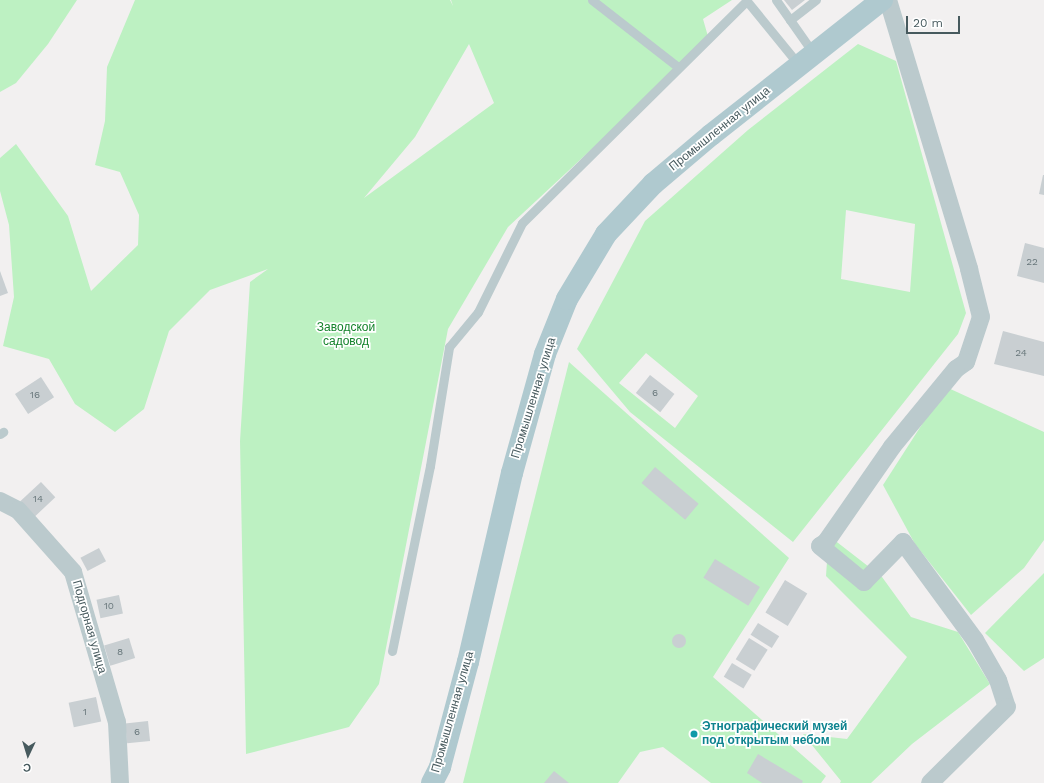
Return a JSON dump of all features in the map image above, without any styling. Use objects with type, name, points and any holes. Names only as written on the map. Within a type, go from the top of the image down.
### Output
[{"type":"main road","name":"Промышленная улица","points":[[432,783],[440,767],[468,662],[512,473],[545,354],[567,300],[606,234],[653,184],[806,59],[882,0]]},
{"type":"street","points":[[888,0],[969,269],[981,317],[966,362],[956,369],[892,447],[826,542],[820,546],[864,582],[903,542],[975,640],[998,680],[1007,707],[930,783]]},
{"type":"street","name":"Подгорная улица","points":[[0,501],[18,510],[73,572],[116,722],[120,783]]},
{"type":"lane","points":[[592,0],[678,67]]},
{"type":"lane","points":[[392,650],[430,466],[449,347],[478,312],[522,223],[746,0],[806,59]]},
{"type":"lane","points":[[776,0],[790,20],[806,59]]},
{"type":"lane","points":[[790,20],[816,0]]},
{"type":"green space","points":[[0,0],[77,0],[48,44],[16,83],[0,92]]},
{"type":"green space","name":"Заводской садовод","points":[[135,0],[450,0],[453,6],[451,0],[732,0],[703,19],[709,40],[508,227],[448,329],[379,684],[349,727],[246,754],[240,441],[250,282],[268,269],[210,290],[169,331],[144,409],[115,432],[75,404],[49,359],[3,346],[14,297],[9,225],[0,191],[0,158],[16,144],[68,216],[91,291],[138,245],[139,215],[120,172],[95,165],[105,121],[107,67]],"holes":[[[469,44],[494,103],[364,198],[415,137]]]},
{"type":"green space","points":[[858,44],[896,61],[966,313],[958,334],[793,542],[630,412],[577,349],[645,221],[748,130]],"holes":[[[846,210],[915,224],[910,292],[841,279]],[[646,353],[698,396],[675,428],[619,383]]]},
{"type":"green space","points":[[569,362],[789,558],[713,677],[826,776],[821,783],[711,783],[663,747],[640,752],[618,783],[463,783]]},
{"type":"green space","points":[[946,387],[1044,432],[1044,540],[1024,568],[971,615],[915,544],[883,485]]},
{"type":"green space","points":[[833,539],[882,577],[911,617],[958,632],[990,684],[912,744],[871,783],[840,783],[841,781],[803,734],[847,739],[907,657],[826,576],[828,547]]},
{"type":"green space","points":[[1044,573],[1044,658],[1024,671],[985,633]]},
{"type":"building","points":[[784,0],[805,0],[792,10]]},
{"type":"building","points":[[1044,175],[1044,195],[1039,194]]},
{"type":"building","points":[[1025,243],[1044,248],[1044,283],[1017,276]]},
{"type":"building","points":[[0,271],[8,293],[0,296]]},
{"type":"building","points":[[1003,331],[1044,342],[1044,376],[994,364]]},
{"type":"building","points":[[650,375],[674,394],[660,412],[636,393]]},
{"type":"building","points":[[41,377],[54,397],[28,414],[15,394]]},
{"type":"building","points":[[655,467],[699,504],[685,520],[642,483]]},
{"type":"building","points":[[41,482],[55,497],[35,516],[21,501]]},
{"type":"building","points":[[99,548],[106,561],[88,571],[80,558]]},
{"type":"building","points":[[715,559],[760,587],[748,606],[703,578]]},
{"type":"building","points":[[785,580],[807,593],[788,626],[765,613]]},
{"type":"building","points":[[119,595],[123,614],[100,618],[97,600]]},
{"type":"building","points":[[758,623],[779,636],[772,648],[751,635]]},
{"type":"building","points":[[676,634],[682,634],[686,638],[686,644],[682,648],[676,648],[672,644],[672,638]]},
{"type":"building","points":[[129,638],[135,658],[110,666],[104,646]]},
{"type":"building","points":[[749,638],[768,650],[754,671],[736,659]]},
{"type":"building","points":[[732,663],[752,675],[743,689],[724,677]]},
{"type":"building","points":[[96,697],[101,721],[74,727],[69,703]]},
{"type":"building","points":[[148,721],[150,741],[127,743],[125,723]]},
{"type":"building","points":[[758,754],[803,781],[802,783],[762,783],[747,773]]},
{"type":"building","points":[[554,771],[569,783],[544,783]]},
{"type":"place","name":"Этнографический музей под открытым небом","points":[[694,734]]}]
